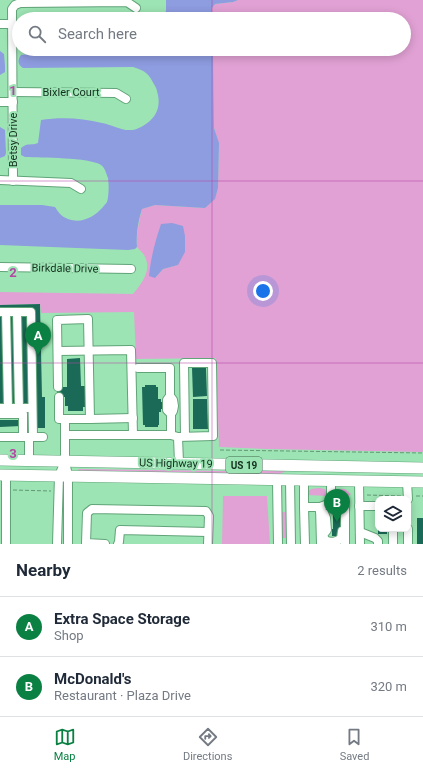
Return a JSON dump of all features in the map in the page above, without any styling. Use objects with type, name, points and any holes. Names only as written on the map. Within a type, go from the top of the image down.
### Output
[{"type":"highway","name":"US Highway 19","points":[[0,460],[423,468]]},
{"type":"highway","points":[[277,480],[282,475],[290,472],[359,473],[383,468]]},
{"type":"highway","name":"US Highway 19","points":[[3,475],[423,482]]},
{"type":"street","name":"Betsy Drive","points":[[12,24],[12,10],[15,5],[20,3],[127,2],[136,8]]},
{"type":"street","points":[[0,24],[12,24]]},
{"type":"street","name":"Betsy Drive","points":[[12,56],[13,180]]},
{"type":"street","name":"Bixler Court","points":[[13,92],[116,92],[126,99]]},
{"type":"street","points":[[0,102],[13,102]]},
{"type":"street","points":[[0,180],[71,183],[81,190]]},
{"type":"street","name":"Birkdale Drive","points":[[0,267],[131,269]]},
{"type":"street","points":[[29,461],[29,437],[32,408],[31,312],[3,312],[4,408],[32,408]]},
{"type":"street","points":[[17,312],[19,408]]},
{"type":"street","points":[[58,387],[57,320],[88,319],[90,419]]},
{"type":"street","points":[[58,351],[131,350],[133,435]]},
{"type":"street","points":[[65,435],[133,435],[178,436],[213,436],[212,362],[184,363],[178,436],[179,463]]},
{"type":"street","points":[[138,368],[170,368],[170,396],[173,400],[174,406],[171,414],[178,436]]},
{"type":"street","points":[[59,397],[59,419],[132,418]]},
{"type":"street","points":[[0,414],[23,414],[29,437]]},
{"type":"street","points":[[64,419],[64,476],[68,544]]},
{"type":"street","points":[[0,437],[43,437]]},
{"type":"street","points":[[3,475],[6,490],[3,505],[6,544]]},
{"type":"street","points":[[57,544],[58,491],[64,476]]},
{"type":"street","points":[[277,480],[278,544]]},
{"type":"street","points":[[290,480],[291,544]]},
{"type":"street","points":[[304,481],[305,544]]},
{"type":"street","points":[[331,503],[332,481]]},
{"type":"street","points":[[359,481],[360,537]]},
{"type":"street","points":[[406,496],[408,482]]},
{"type":"street","points":[[304,508],[320,509],[331,503],[343,505]]},
{"type":"street","points":[[320,509],[326,516],[327,530],[323,535],[324,539],[327,542],[338,541],[342,537],[343,505]]},
{"type":"street","points":[[343,505],[346,510],[345,540],[360,537],[376,538],[378,544]]},
{"type":"street","points":[[359,506],[375,506]]},
{"type":"street","points":[[105,544],[86,544],[87,512],[92,509],[206,511],[209,516],[208,544]]},
{"type":"street","points":[[320,509],[321,544]]},
{"type":"street","points":[[118,544],[120,530],[208,532]]},
{"type":"street","points":[[393,532],[393,544]]},
{"type":"street","points":[[408,532],[408,544]]},
{"type":"path","points":[[220,450],[423,453]]},
{"type":"path","points":[[6,490],[58,491]]},
{"type":"path","points":[[364,495],[385,496]]},
{"type":"path","points":[[416,496],[423,496]]},
{"type":"shaded area","points":[[238,0],[423,0],[423,452],[219,447],[216,358],[136,359],[134,312],[41,313],[40,304],[0,305],[0,292],[133,294],[145,277],[147,267],[147,262],[143,253],[137,247],[137,233],[142,209],[155,205],[205,208],[215,198],[218,188],[219,144],[214,128],[213,56],[411,56],[411,12],[212,12],[212,8],[215,4]],"holes":[[[183,226],[178,265],[163,269],[155,278]]]},
{"type":"shaded area","points":[[78,469],[224,471],[236,469],[286,471],[278,475],[79,471]]},
{"type":"shaded area","points":[[319,488],[326,490],[329,496],[306,495],[310,490]]},
{"type":"shaded area","points":[[340,489],[345,489],[351,494],[348,496],[334,496]]},
{"type":"shaded area","points":[[223,496],[267,496],[270,544],[222,544]]},
{"type":"shaded area","points":[[280,512],[286,512],[286,538],[281,538]]},
{"type":"water","points":[[166,0],[238,0],[215,4],[212,8],[212,12],[166,12]]},
{"type":"water","points":[[0,51],[4,54],[5,72],[0,75]]},
{"type":"water","points":[[213,56],[214,128],[219,143],[218,188],[215,199],[205,208],[155,205],[142,209],[139,219],[137,247],[135,249],[128,250],[0,245],[0,205],[42,205],[55,207],[64,217],[78,221],[92,217],[107,202],[109,190],[108,178],[101,165],[95,162],[64,158],[25,157],[21,155],[21,148],[23,146],[38,143],[41,120],[72,118],[94,121],[124,130],[133,130],[141,127],[153,118],[156,114],[159,100],[156,87],[149,76],[141,70],[133,67],[23,68],[19,64],[20,57]]},
{"type":"water","points":[[0,127],[5,130],[6,153],[5,156],[0,158]]},
{"type":"water","points":[[172,223],[183,226],[185,236],[185,252],[178,265],[163,269],[155,278],[149,276],[161,224]]},
{"type":"building","points":[[40,304],[42,397],[45,397],[45,428],[36,428],[34,309],[0,310],[0,305]]},
{"type":"building","points":[[0,315],[3,315],[5,406],[0,406]]},
{"type":"building","points":[[9,315],[15,315],[16,405],[10,405]]},
{"type":"building","points":[[20,315],[28,315],[30,405],[22,405]]},
{"type":"building","points":[[80,358],[81,386],[85,386],[85,407],[83,407],[83,411],[68,411],[68,406],[65,406],[65,397],[57,397],[57,387],[67,387],[67,359]]},
{"type":"building","points":[[192,368],[206,368],[207,396],[193,397]]},
{"type":"building","points":[[145,385],[156,385],[156,387],[158,387],[158,399],[161,399],[161,402],[169,402],[169,409],[161,409],[161,412],[159,412],[158,427],[145,427],[145,425],[143,425],[142,387],[145,387]]},
{"type":"building","points":[[193,399],[207,399],[208,429],[193,429]]},
{"type":"building","points":[[0,420],[21,420],[21,426],[0,427]]},
{"type":"building","points":[[333,511],[341,511],[341,536],[332,536]]},
{"type":"building","points":[[417,518],[423,518],[423,544],[417,544]]},
{"type":"building","points":[[378,532],[387,532],[387,534],[378,534]]},
{"type":"place","name":"Extra Space Storage","points":[[38,355]]},
{"type":"place","name":"McDonald's","points":[[337,522]]}]
